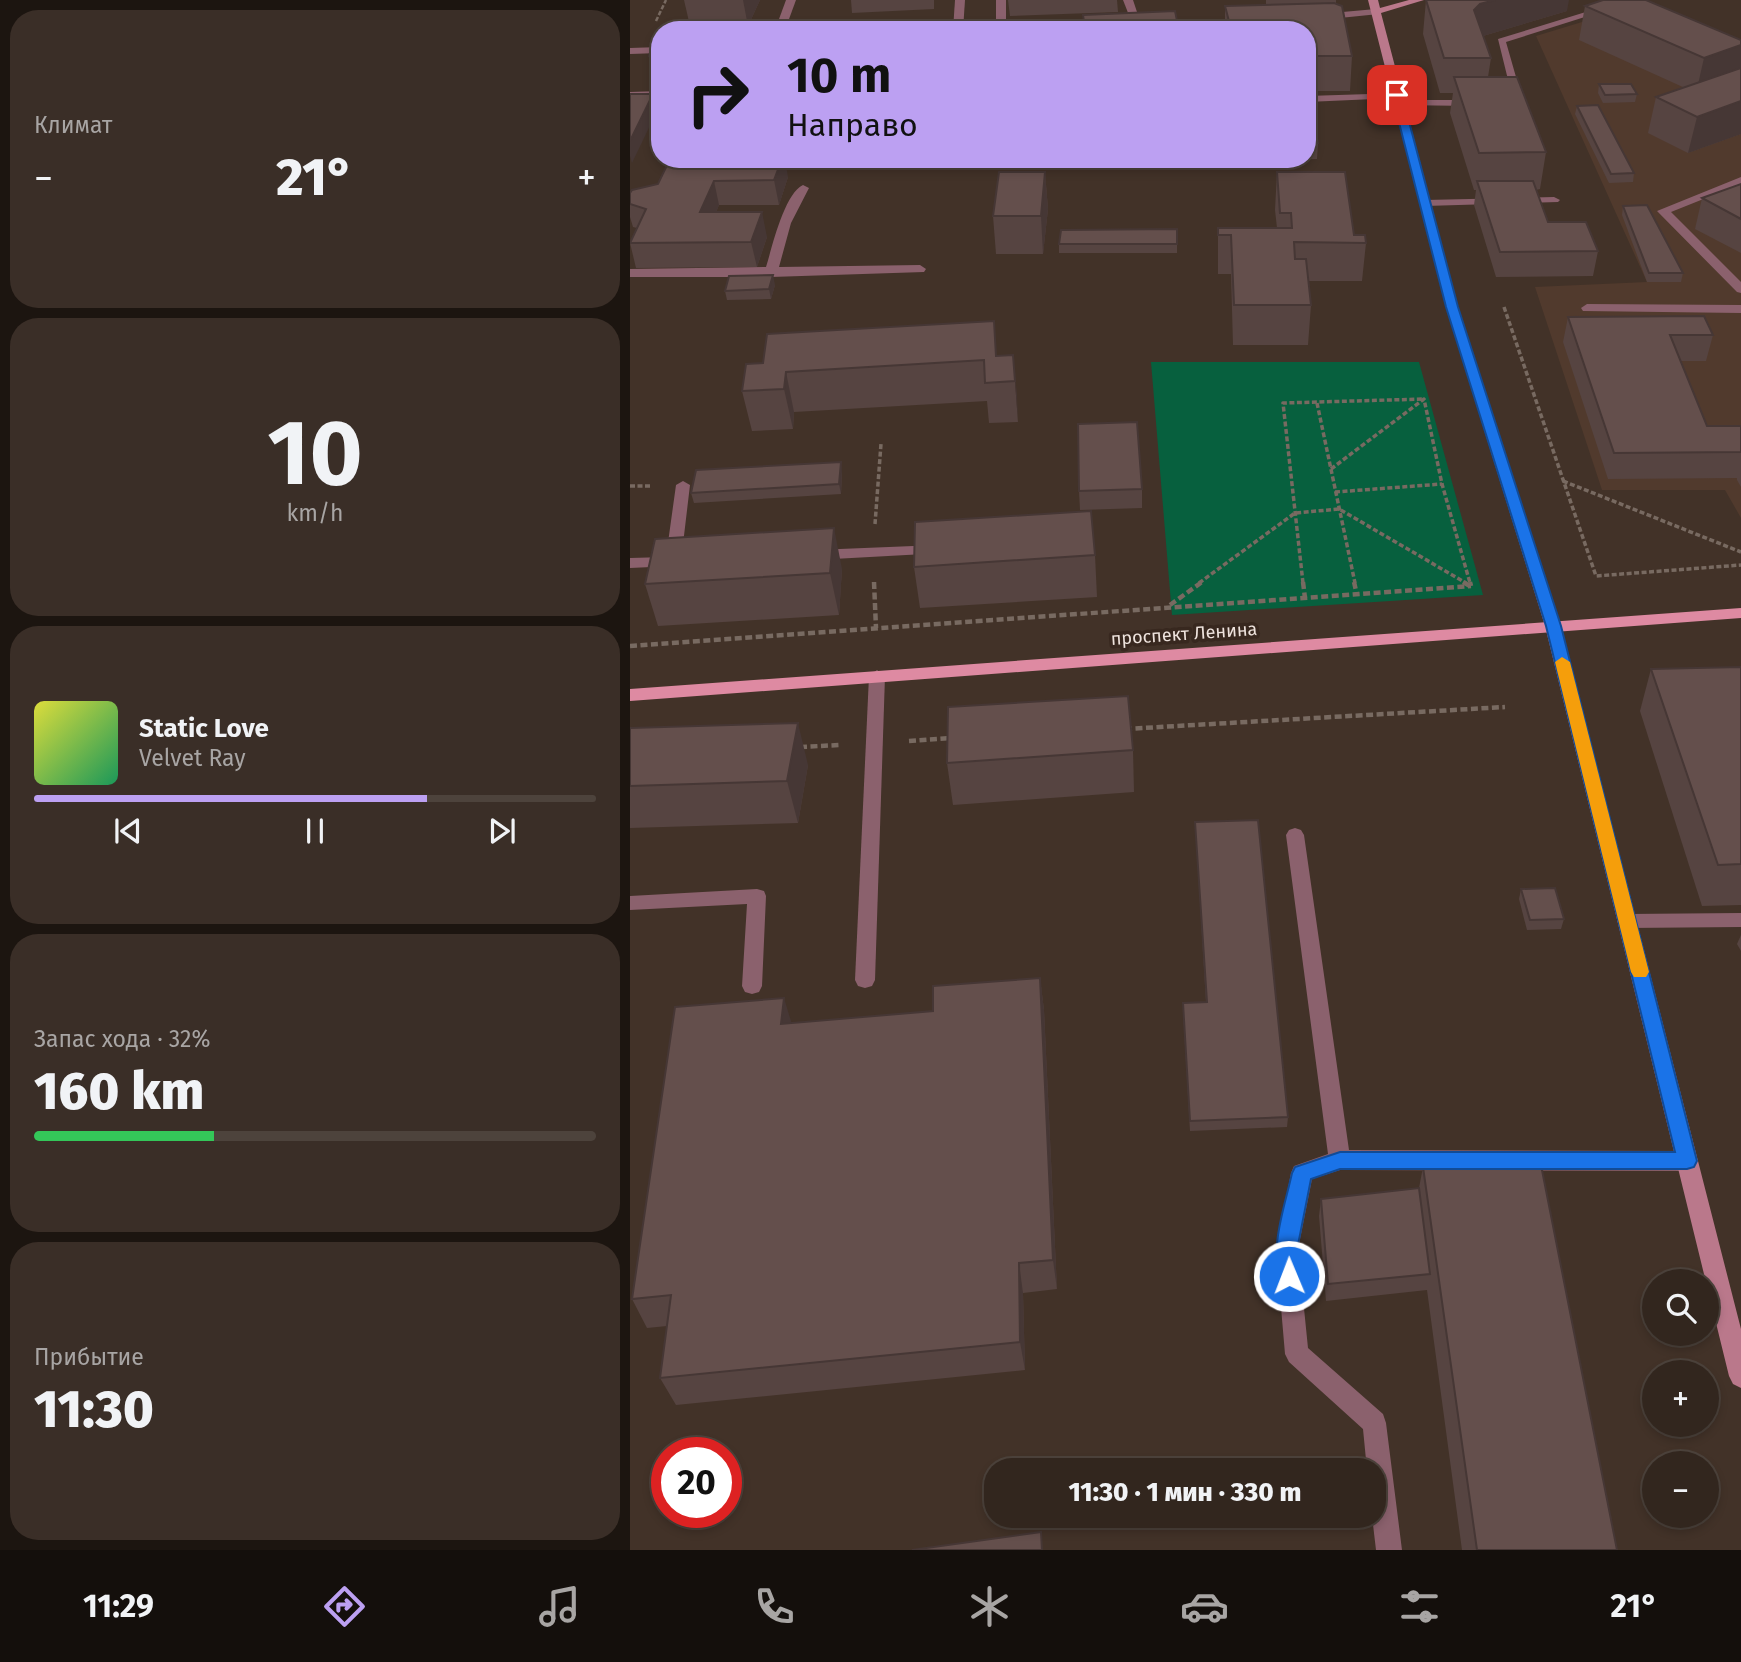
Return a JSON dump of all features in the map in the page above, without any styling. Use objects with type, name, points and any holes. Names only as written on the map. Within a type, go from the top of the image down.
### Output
[{"type":"main road","name":"проспект Ленина","points":[[630,695],[1741,613]]},
{"type":"street","points":[[783,21],[791,0]]},
{"type":"street","points":[[959,21],[960,0]]},
{"type":"street","points":[[1001,0],[1002,21]]},
{"type":"street","points":[[1128,0],[1136,21]]},
{"type":"street","points":[[1313,18],[1419,0]]},
{"type":"street","points":[[1374,6],[1452,307],[1553,626],[1741,1376]]},
{"type":"street","points":[[1505,103],[1518,103],[1501,41],[1613,7]]},
{"type":"street","points":[[1247,12],[1249,21]]},
{"type":"street","points":[[630,51],[651,50]]},
{"type":"street","points":[[630,95],[651,94]]},
{"type":"street","points":[[1316,99],[1492,103]]},
{"type":"street","points":[[1741,180],[1664,211],[1741,289]]},
{"type":"street","points":[[771,272],[779,223],[803,188]]},
{"type":"street","points":[[1424,203],[1554,200]]},
{"type":"street","points":[[630,273],[920,269]]},
{"type":"street","points":[[1587,308],[1741,309]]},
{"type":"street","points":[[630,563],[680,561],[683,485]]},
{"type":"street","points":[[793,556],[954,549]]},
{"type":"street","points":[[865,980],[877,677]]},
{"type":"street","points":[[1295,835],[1340,1160]]},
{"type":"street","points":[[630,903],[757,897],[752,986]]},
{"type":"street","points":[[1627,921],[1741,920]]},
{"type":"street","points":[[1389,1550],[1374,1423],[1297,1354],[1287,1250],[1302,1173],[1340,1160],[1687,1161]]},
{"type":"path","points":[[1504,307],[1596,576],[1741,565]]},
{"type":"path","points":[[1306,598],[1283,403],[1424,399]]},
{"type":"path","points":[[1331,469],[1424,399]]},
{"type":"path","points":[[1424,399],[1443,484],[1471,586]]},
{"type":"path","points":[[1317,402],[1357,595]]},
{"type":"path","points":[[876,628],[873,553],[881,444]]},
{"type":"path","points":[[1562,481],[1741,552]]},
{"type":"path","points":[[1335,492],[1443,484]]},
{"type":"path","points":[[1168,607],[1295,513],[1339,509],[1471,586]]},
{"type":"path","points":[[630,646],[1471,586]]},
{"type":"path","points":[[1121,729],[1505,707]]},
{"type":"path","points":[[793,747],[957,738]]},
{"type":"shaded area","points":[[1605,15],[1741,76],[1741,518],[1725,490],[1602,490],[1535,287],[1647,282],[1536,36]]},
{"type":"green space","points":[[1151,362],[1419,362],[1483,595],[1172,615]]},
{"type":"building","points":[[1426,0],[1495,0],[1480,4],[1474,10],[1491,58],[1444,58]]},
{"type":"building","points":[[1603,0],[1646,0],[1741,40],[1741,45],[1704,58],[1585,6]]},
{"type":"building","points":[[1334,3],[1342,6],[1352,56],[1316,56],[1316,21],[1229,21],[1225,6]]},
{"type":"building","points":[[1175,11],[1177,21],[1084,21],[1083,15]]},
{"type":"building","points":[[1741,68],[1741,101],[1697,117],[1656,97]]},
{"type":"building","points":[[1454,77],[1517,77],[1546,152],[1479,153]]},
{"type":"building","points":[[1599,84],[1631,84],[1637,94],[1605,95]]},
{"type":"building","points":[[630,94],[651,94],[651,98],[630,141]]},
{"type":"building","points":[[1598,105],[1634,173],[1611,174],[1577,106]]},
{"type":"building","points":[[666,168],[779,168],[774,180],[714,181],[700,212],[762,212],[751,242],[630,243],[646,209],[630,204],[630,193],[632,190],[658,184]]},
{"type":"building","points":[[999,172],[1045,172],[1041,216],[993,216]]},
{"type":"building","points":[[1277,172],[1345,172],[1354,235],[1365,235],[1366,243],[1294,242],[1295,259],[1306,259],[1311,305],[1234,305],[1231,235],[1218,235],[1218,228],[1292,228],[1291,213],[1280,213]]},
{"type":"building","points":[[1477,181],[1533,181],[1548,222],[1586,222],[1598,251],[1500,252]]},
{"type":"building","points":[[1741,184],[1741,219],[1702,198]]},
{"type":"building","points":[[1647,205],[1683,273],[1649,273],[1623,206]]},
{"type":"building","points":[[1177,229],[1177,244],[1059,244],[1061,230]]},
{"type":"building","points":[[773,275],[769,289],[725,291],[729,276]]},
{"type":"building","points":[[1704,316],[1713,335],[1670,335],[1707,426],[1741,426],[1741,452],[1614,453],[1568,317]]},
{"type":"building","points":[[994,321],[996,356],[1013,355],[1015,381],[985,383],[984,360],[786,372],[784,389],[742,391],[746,364],[763,363],[767,334]]},
{"type":"building","points":[[1137,422],[1142,489],[1079,491],[1078,424]]},
{"type":"building","points":[[841,462],[839,484],[691,493],[696,470]]},
{"type":"building","points":[[1091,511],[1095,555],[914,567],[915,522]]},
{"type":"building","points":[[834,528],[830,573],[645,584],[655,539]]},
{"type":"building","points":[[1741,667],[1741,864],[1718,865],[1651,669]]},
{"type":"building","points":[[1128,696],[1133,750],[947,763],[948,707]]},
{"type":"building","points":[[798,723],[787,781],[630,786],[630,728]]},
{"type":"building","points":[[1258,820],[1288,1117],[1190,1121],[1183,1003],[1207,1002],[1195,822]]},
{"type":"building","points":[[1555,888],[1564,919],[1530,920],[1521,889]]},
{"type":"building","points":[[1040,978],[1053,1260],[1019,1263],[1020,1342],[660,1378],[671,1295],[632,1299],[675,1007],[784,998],[781,1024],[933,1011],[933,986]]},
{"type":"building","points":[[1541,1165],[1617,1550],[1477,1550],[1423,1167]]},
{"type":"building","points":[[1419,1188],[1430,1274],[1328,1284],[1321,1199]]},
{"type":"building","points":[[1041,1532],[1042,1550],[912,1550]]},
{"type":"slow traffic","points":[[1562,662],[1640,972]]},
{"type":"route","points":[[1289,1276],[1287,1250],[1302,1173],[1340,1160],[1687,1161],[1553,626],[1452,307],[1397,95]]}]
